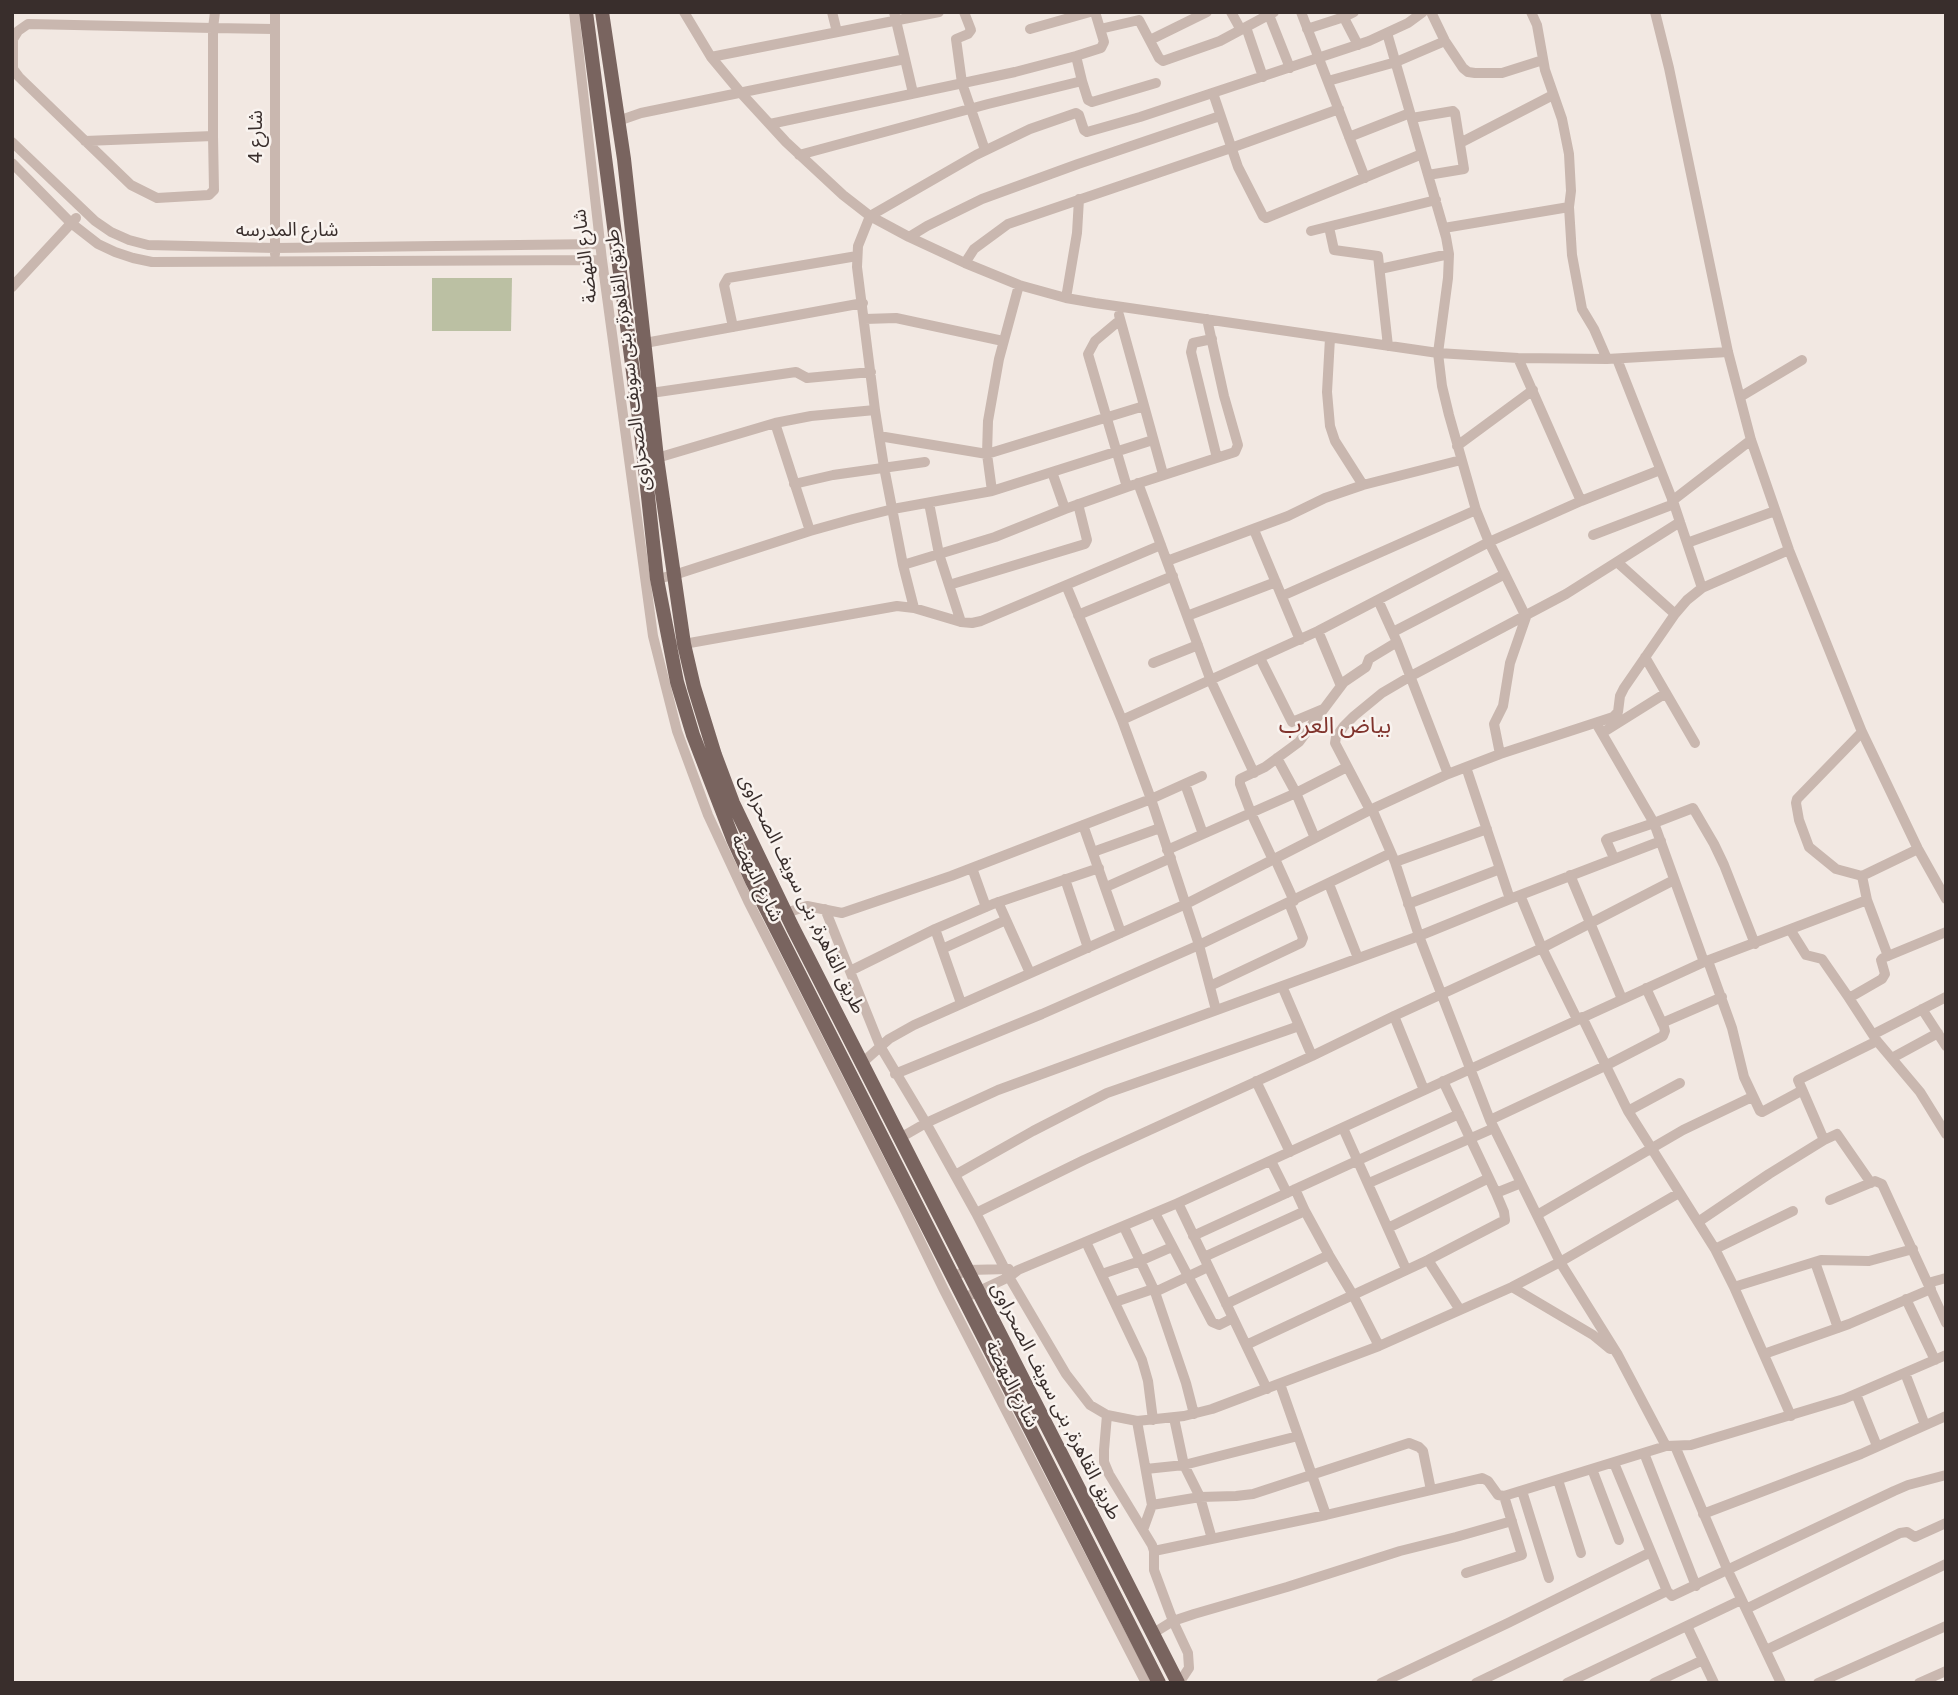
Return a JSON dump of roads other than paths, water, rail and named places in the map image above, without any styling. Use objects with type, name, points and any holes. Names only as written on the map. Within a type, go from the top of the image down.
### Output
[{"type":"main road","name":"طريق القاهرة, بنى سويف الصحراوى","points":[[586,12],[598,161],[654,601],[693,735],[733,839],[772,920],[954,1276],[971,1294],[1178,1683]]},
{"type":"main road","name":"طريق القاهرة, بنى سويف الصحراوى","points":[[602,12],[624,159],[657,458],[684,644],[715,755],[754,848],[786,914],[968,1270],[971,1294],[1159,1683]]},
{"type":"main road","points":[[598,161],[624,159]]},
{"type":"street","points":[[215,12],[214,28],[213,136],[214,190],[209,195],[157,198],[131,185],[13,69],[13,39],[18,31],[28,24],[214,28],[273,29]]},
{"type":"street","name":"شارع 4","points":[[275,12],[275,262]]},
{"type":"street","name":"شارع النهضة","points":[[573,12],[598,161],[602,260],[634,442]]},
{"type":"street","points":[[684,12],[711,57],[741,93],[823,178],[870,216],[965,263],[1019,285],[1066,298],[1438,353],[1518,358],[1612,359],[1728,352]]},
{"type":"street","points":[[832,12],[837,32]]},
{"type":"street","points":[[711,57],[837,32],[895,16],[939,12]]},
{"type":"street","points":[[964,12],[971,30],[956,39],[962,83],[985,150]]},
{"type":"street","points":[[1030,29],[1090,12]]},
{"type":"street","points":[[770,124],[1076,56],[1103,46],[1095,12]]},
{"type":"street","points":[[1150,40],[1207,12]]},
{"type":"street","points":[[1231,12],[1244,28],[1263,77]]},
{"type":"street","points":[[1301,12],[1365,178]]},
{"type":"street","points":[[914,608],[884,467],[856,256],[861,235],[870,216],[985,150],[1030,129],[1076,113],[1087,132],[1358,45],[1408,23],[1423,12]]},
{"type":"street","points":[[1431,12],[1445,41],[1468,72],[1502,73],[1544,61]]},
{"type":"street","points":[[1531,12],[1537,25],[1569,154],[1572,255],[1582,309],[1612,359],[1660,470],[1702,588]]},
{"type":"street","points":[[1655,12],[1728,352],[1751,440],[1789,550],[1862,732],[1918,849],[1946,899]]},
{"type":"street","points":[[23,13],[28,24]]},
{"type":"street","points":[[1100,29],[1139,20],[1163,61],[1220,41],[1266,14],[1290,68]]},
{"type":"street","points":[[1307,29],[1346,14],[1358,45]]},
{"type":"street","points":[[895,16],[913,93]]},
{"type":"street","points":[[1387,33],[1450,254],[1438,353],[1442,386],[1476,510],[1526,617],[1510,663],[1503,706],[1494,724],[1500,754]]},
{"type":"street","points":[[1328,81],[1395,62],[1445,41]]},
{"type":"street","points":[[1076,56],[1090,102],[1156,83]]},
{"type":"street","points":[[618,121],[641,113],[905,59]]},
{"type":"street","points":[[799,155],[1082,81]]},
{"type":"street","points":[[1213,93],[1238,167],[1266,218],[1422,154]]},
{"type":"street","points":[[1460,144],[1553,95]]},
{"type":"street","points":[[965,263],[974,249],[1008,224],[1339,109]]},
{"type":"street","points":[[1349,137],[1411,116],[1454,111],[1463,170],[1428,175]]},
{"type":"street","points":[[909,237],[982,199],[1220,116]]},
{"type":"street","points":[[85,141],[213,136]]},
{"type":"street","name":"شارع المدرسه","points":[[12,142],[82,211],[111,232],[148,245],[275,248],[600,244]]},
{"type":"street","name":"شارع المدرسه","points":[[12,163],[71,223],[98,244],[133,258],[152,262],[602,260]]},
{"type":"street","points":[[1066,298],[1077,233],[1079,200]]},
{"type":"street","points":[[1311,231],[1436,201]]},
{"type":"street","points":[[1444,228],[1569,207]]},
{"type":"street","points":[[12,287],[82,211]]},
{"type":"street","points":[[1329,227],[1334,250],[1378,256],[1388,346]]},
{"type":"street","points":[[1380,269],[1450,254]]},
{"type":"street","points":[[733,327],[724,285],[728,278],[856,256]]},
{"type":"street","points":[[992,491],[987,454],[988,421],[1003,341],[1019,285]]},
{"type":"street","points":[[645,343],[863,303]]},
{"type":"street","points":[[1116,306],[1163,474]]},
{"type":"street","points":[[865,319],[896,318],[1003,341]]},
{"type":"street","points":[[903,565],[995,537],[1163,474],[1232,454],[1238,445],[1207,319]]},
{"type":"street","points":[[1120,320],[1095,341],[1088,354],[1116,451],[1161,545],[1211,681],[1254,772]]},
{"type":"street","points":[[1330,338],[1327,392],[1330,426],[1335,441],[1363,485]]},
{"type":"street","points":[[1212,339],[1193,343],[1191,352],[1217,458]]},
{"type":"street","points":[[1518,358],[1581,501]]},
{"type":"street","points":[[1740,397],[1802,359]]},
{"type":"street","points":[[651,393],[796,372],[807,377],[871,373]]},
{"type":"street","points":[[1457,446],[1533,390]]},
{"type":"street","points":[[879,436],[987,454],[1144,406]]},
{"type":"street","points":[[657,458],[775,423],[811,416],[875,410]]},
{"type":"street","points":[[775,423],[810,531]]},
{"type":"street","points":[[651,579],[674,575],[810,531],[893,509],[992,491],[1153,440]]},
{"type":"street","points":[[1592,535],[1673,502],[1751,440]]},
{"type":"street","points":[[1167,561],[1254,530],[1325,498],[1363,485],[1461,460]]},
{"type":"street","points":[[794,484],[832,475],[925,462]]},
{"type":"street","points":[[1122,720],[1300,640],[1489,542],[1660,470]]},
{"type":"street","points":[[1052,472],[1065,509]]},
{"type":"street","points":[[929,503],[939,554],[961,622]]},
{"type":"street","points":[[949,585],[1085,544],[1087,540],[1078,505]]},
{"type":"street","points":[[1282,596],[1476,510]]},
{"type":"street","points":[[1687,543],[1775,511]]},
{"type":"street","points":[[1680,522],[1526,617],[1382,693],[1343,726],[1335,743],[1393,857],[1419,936],[1492,1124],[1560,1262],[1670,1446],[1781,1683]]},
{"type":"street","points":[[1254,530],[1300,640]]},
{"type":"street","points":[[684,644],[897,606],[972,623],[1161,545]]},
{"type":"street","points":[[1599,728],[1616,715],[1622,692],[1687,600],[1702,588],[1789,550]]},
{"type":"street","points":[[1617,562],[1675,614]]},
{"type":"street","points":[[1210,986],[1301,943],[1303,937],[1274,859],[1251,813],[1240,781],[1242,777],[1277,758],[1304,737],[1341,686],[1366,667],[1369,659],[1395,637],[1505,574]]},
{"type":"street","points":[[1078,615],[1173,576]]},
{"type":"street","points":[[1187,616],[1276,582]]},
{"type":"street","points":[[1066,585],[1122,720],[1151,799],[1199,946],[1216,1010]]},
{"type":"street","points":[[1378,600],[1411,676],[1448,774]]},
{"type":"street","name":"شارع النهضة","points":[[654,601],[653,636],[660,668],[677,731],[719,842],[949,1301],[1146,1683]]},
{"type":"street","points":[[1318,631],[1341,686]]},
{"type":"street","points":[[1153,663],[1198,645]]},
{"type":"street","points":[[1645,657],[1695,743]]},
{"type":"street","points":[[1261,658],[1292,722],[1324,708]]},
{"type":"street","points":[[862,1063],[900,1031],[1186,904],[1448,774],[1500,754],[1599,728],[1666,694]]},
{"type":"street","points":[[1599,728],[1654,823],[1706,962],[1723,997],[1744,1077],[1752,1097],[1762,1112],[1801,1091]]},
{"type":"street","points":[[1862,732],[1796,801],[1799,820],[1809,846],[1836,869],[1862,876],[1918,849]]},
{"type":"street","points":[[1277,758],[1296,793],[1315,838]]},
{"type":"street","points":[[1107,887],[1203,834],[1296,793],[1347,766]]},
{"type":"street","points":[[1466,767],[1500,869],[1628,1111],[1715,1249],[1791,1416]]},
{"type":"street","points":[[786,914],[807,906],[842,913],[972,868],[1151,799],[1202,776]]},
{"type":"street","points":[[1185,784],[1203,834]]},
{"type":"street","points":[[1614,858],[1607,839],[1692,807],[1724,865],[1755,944]]},
{"type":"street","points":[[1083,825],[1121,933]]},
{"type":"street","points":[[1093,852],[1160,828]]},
{"type":"street","points":[[895,1074],[1199,946],[1329,884],[1393,857],[1487,829]]},
{"type":"street","points":[[900,1138],[988,1094],[1419,936],[1661,841]]},
{"type":"street","points":[[972,868],[986,907]]},
{"type":"street","points":[[850,971],[935,929],[998,902],[1099,868]]},
{"type":"street","points":[[1408,904],[1500,869]]},
{"type":"street","points":[[1570,875],[1622,999]]},
{"type":"street","points":[[1862,876],[1867,900],[1888,956]]},
{"type":"street","points":[[1065,879],[1088,948]]},
{"type":"street","points":[[976,1213],[1084,1160],[1542,948],[1674,880]]},
{"type":"street","points":[[1329,884],[1358,958]]},
{"type":"street","points":[[971,1294],[1010,1272],[1178,1203],[1706,962],[1867,900]]},
{"type":"street","points":[[998,902],[1030,974]]},
{"type":"street","points":[[825,909],[880,1046],[895,1074],[926,1123],[1074,1386],[1090,1405],[1107,1415],[1137,1421],[1194,1414],[1380,1346],[1512,1287],[1679,1193]]},
{"type":"street","points":[[942,949],[1006,920]]},
{"type":"street","points":[[935,929],[961,1003]]},
{"type":"street","points":[[1791,930],[1806,955],[1822,959],[1875,1038],[1920,1092],[1946,1134]]},
{"type":"street","points":[[1849,998],[1882,979],[1885,974],[1881,960],[1946,932]]},
{"type":"street","points":[[1282,986],[1312,1056]]},
{"type":"street","points":[[1368,1183],[1470,1138],[1663,1036],[1665,1031],[1646,989]]},
{"type":"street","points":[[1662,1023],[1723,997]]},
{"type":"street","points":[[1824,1140],[1797,1082],[1946,997]]},
{"type":"street","points":[[1922,1009],[1946,1046]]},
{"type":"street","points":[[1394,1016],[1424,1090]]},
{"type":"street","points":[[955,1175],[1107,1093],[1299,1026]]},
{"type":"street","points":[[1892,1058],[1938,1033]]},
{"type":"street","points":[[1256,1081],[1290,1152]]},
{"type":"street","points":[[1245,1345],[1502,1223],[1505,1217],[1496,1193],[1443,1081]]},
{"type":"street","points":[[1628,1111],[1680,1083]]},
{"type":"street","points":[[1537,1215],[1683,1130],[1752,1097]]},
{"type":"street","points":[[1194,1236],[1459,1114]]},
{"type":"street","points":[[1343,1128],[1406,1269]]},
{"type":"street","points":[[1698,1222],[1769,1174],[1835,1135],[1839,1135],[1871,1183]]},
{"type":"street","points":[[1271,1161],[1305,1211],[1380,1346]]},
{"type":"street","points":[[1388,1228],[1489,1178]]},
{"type":"street","points":[[1830,1200],[1871,1183],[1879,1181],[1882,1184],[1946,1323]]},
{"type":"street","points":[[1496,1193],[1521,1183]]},
{"type":"street","points":[[1178,1203],[1267,1389]]},
{"type":"street","points":[[1115,1302],[1154,1291],[1187,1277],[1206,1262],[1305,1211]]},
{"type":"street","points":[[1715,1249],[1793,1211]]},
{"type":"street","points":[[1155,1213],[1212,1322],[1219,1325],[1233,1318]]},
{"type":"street","points":[[1124,1227],[1154,1291],[1194,1414]]},
{"type":"street","points":[[1086,1242],[1142,1360],[1148,1381],[1153,1420]]},
{"type":"street","points":[[1102,1274],[1172,1247]]},
{"type":"street","points":[[1734,1287],[1815,1262],[1831,1259],[1869,1261],[1913,1249]]},
{"type":"street","points":[[1226,1304],[1329,1255]]},
{"type":"street","points":[[1428,1259],[1460,1310]]},
{"type":"street","points":[[1815,1262],[1838,1328]]},
{"type":"street","points":[[954,1276],[968,1270],[1010,1272]]},
{"type":"street","points":[[1764,1354],[1838,1328],[1906,1299],[1946,1278]]},
{"type":"street","points":[[1512,1287],[1593,1335],[1618,1355]]},
{"type":"street","points":[[1154,1551],[1326,1515],[1482,1478],[1488,1480],[1498,1495],[1504,1496],[1644,1453],[1704,1441],[1791,1416],[1856,1394],[1940,1358],[1906,1299]]},
{"type":"street","points":[[1905,1373],[1925,1425]]},
{"type":"street","points":[[1280,1384],[1326,1515]]},
{"type":"street","points":[[1856,1394],[1877,1446]]},
{"type":"street","points":[[1107,1415],[1104,1462],[1154,1551],[1154,1570],[1188,1653],[1189,1668],[1178,1683]]},
{"type":"street","points":[[1703,1514],[1837,1463],[1946,1416]]},
{"type":"street","points":[[1174,1418],[1184,1465],[1200,1497],[1212,1539]]},
{"type":"street","points":[[1137,1421],[1152,1505],[1143,1530]]},
{"type":"street","points":[[1146,1469],[1184,1465],[1298,1436]]},
{"type":"street","points":[[1152,1505],[1200,1497],[1253,1494],[1409,1443],[1423,1451],[1430,1490]]},
{"type":"street","points":[[1644,1453],[1696,1586]]},
{"type":"street","points":[[1614,1463],[1667,1591],[1675,1596],[1894,1491],[1946,1475]]},
{"type":"street","points":[[1592,1469],[1619,1540]]},
{"type":"street","points":[[1558,1480],[1581,1553]]},
{"type":"street","points":[[1522,1490],[1549,1578]]},
{"type":"street","points":[[1466,1573],[1522,1555],[1504,1496]]},
{"type":"street","points":[[1152,1634],[1173,1621],[1400,1550],[1512,1521]]},
{"type":"street","points":[[1567,1683],[1687,1626],[1743,1604],[1900,1533],[1907,1531],[1915,1537],[1946,1523]]},
{"type":"street","points":[[1381,1683],[1651,1552]]},
{"type":"street","points":[[1766,1650],[1946,1564]]},
{"type":"street","points":[[1476,1683],[1667,1591]]},
{"type":"street","points":[[1687,1626],[1714,1683]]},
{"type":"street","points":[[1818,1683],[1946,1626]]},
{"type":"street","points":[[1654,1683],[1703,1660]]},
{"type":"street","points":[[1919,1683],[1946,1671]]},
{"type":"district","name":"بياض العرب","points":[[1335,726]]}]
